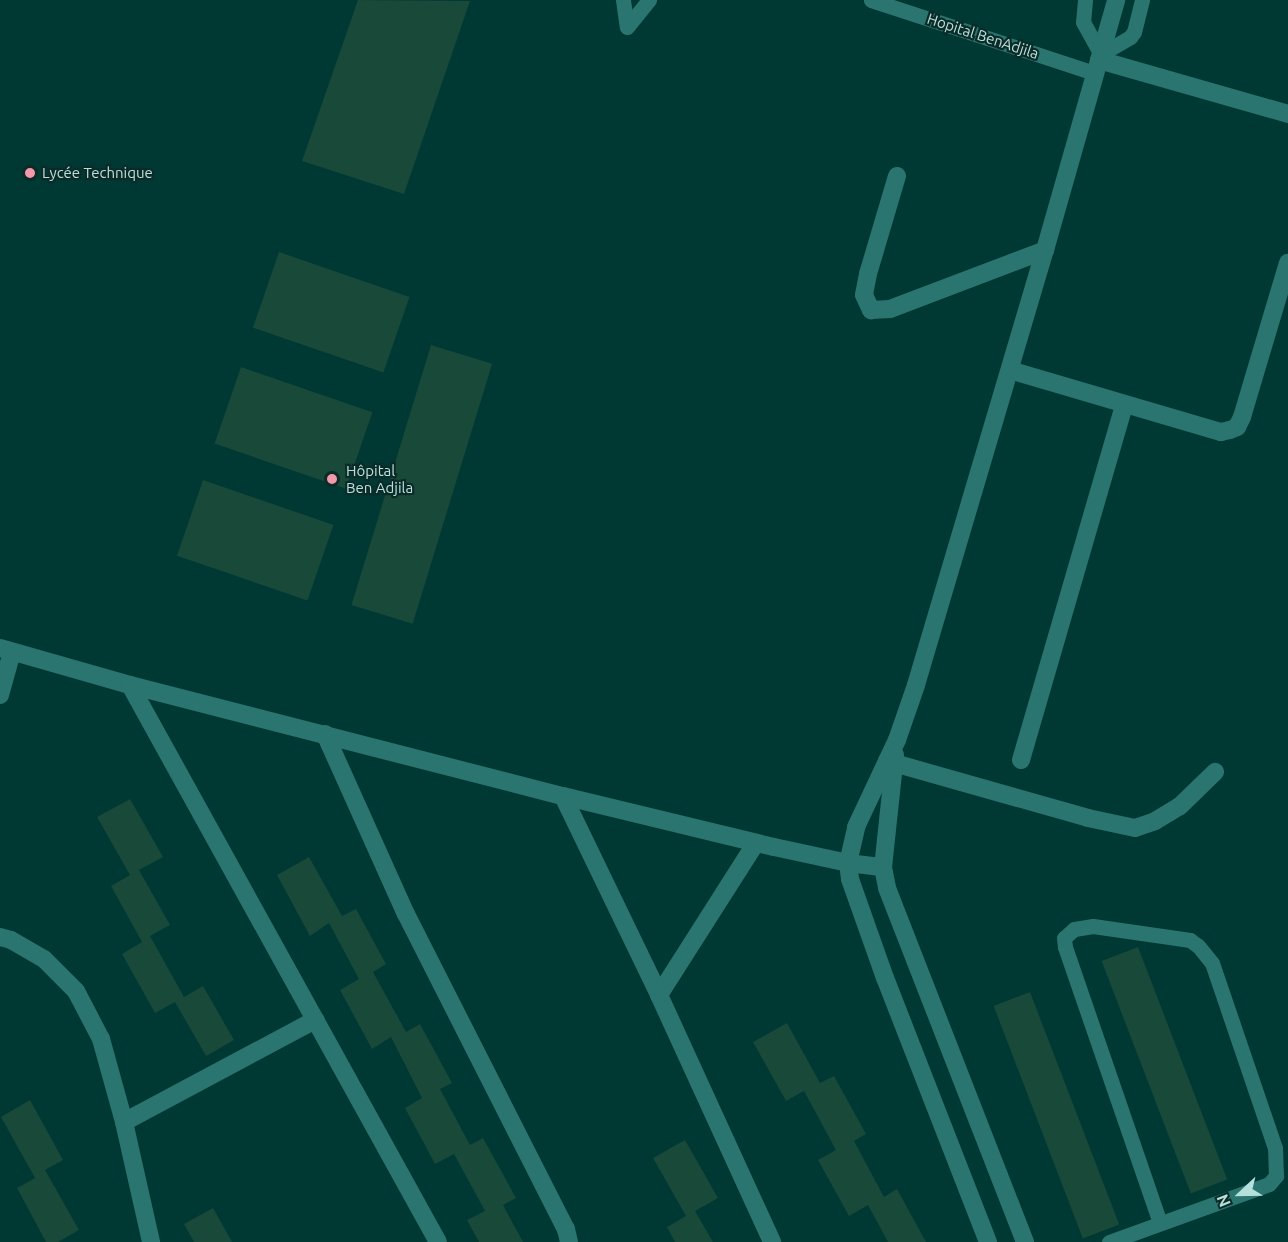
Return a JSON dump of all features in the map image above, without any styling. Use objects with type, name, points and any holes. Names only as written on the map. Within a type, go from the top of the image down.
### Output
[{"type":"street","points":[[988,1242],[881,967],[850,879],[848,862],[856,827],[890,762],[916,685],[1010,370],[1116,0]]},
{"type":"street","points":[[1098,62],[1288,114]]},
{"type":"street","points":[[897,176],[868,274],[864,295],[871,310],[890,309],[1045,250]]},
{"type":"street","points":[[1010,370],[1221,432],[1237,426],[1242,417],[1288,263]]},
{"type":"street","points":[[1021,760],[1124,405]]},
{"type":"street","points":[[0,694],[6,650],[130,685],[563,796],[756,843],[883,867]]},
{"type":"street","points":[[130,685],[438,1242]]},
{"type":"street","points":[[325,734],[406,914],[566,1229],[569,1242]]},
{"type":"street","points":[[890,762],[1088,818],[1135,828],[1155,821],[1180,806],[1215,772]]},
{"type":"street","points":[[890,762],[883,867],[892,905],[1025,1242]]},
{"type":"street","points":[[563,796],[659,995],[772,1242]]},
{"type":"street","points":[[659,995],[756,843]]},
{"type":"street","points":[[0,937],[11,940],[44,959],[76,992],[101,1039],[124,1122],[151,1242]]},
{"type":"street","points":[[124,1122],[315,1020]]},
{"type":"lane","points":[[624,0],[627,27],[649,0]]},
{"type":"lane","name":"Hopital BenAdjila","points":[[871,0],[1098,62]]},
{"type":"lane","points":[[1085,0],[1083,22],[1098,62],[1134,32],[1142,0]]},
{"type":"lane","points":[[1109,1242],[1269,1184],[1276,1176],[1275,1148],[1212,963],[1206,955],[1190,940],[1093,926],[1074,929],[1064,938],[1065,947],[1160,1223]]},
{"type":"building","points":[[358,0],[470,1],[404,194],[302,161]]},
{"type":"building","points":[[279,252],[409,297],[383,373],[253,328]]},
{"type":"building","points":[[431,345],[492,364],[413,624],[351,605]]},
{"type":"building","points":[[241,367],[372,412],[346,489],[215,444]]},
{"type":"building","points":[[203,480],[333,525],[307,601],[177,556]]},
{"type":"building","points":[[130,799],[163,857],[139,870],[170,925],[150,936],[184,997],[203,986],[234,1040],[206,1056],[175,1002],[155,1013],[122,954],[142,942],[111,886],[130,875],[97,817]]},
{"type":"building","points":[[309,857],[342,916],[356,909],[386,964],[373,972],[406,1032],[420,1024],[452,1083],[440,1089],[470,1145],[483,1138],[516,1198],[503,1205],[523,1242],[479,1242],[467,1220],[485,1211],[454,1154],[435,1164],[405,1108],[422,1098],[391,1037],[372,1049],[340,990],[359,979],[329,923],[310,936],[277,875]]},
{"type":"building","points":[[1138,947],[1227,1179],[1191,1193],[1102,961]]},
{"type":"building","points":[[1030,992],[1119,1224],[1083,1238],[994,1006]]},
{"type":"building","points":[[787,1023],[820,1083],[834,1076],[866,1134],[854,1141],[884,1197],[897,1189],[926,1242],[888,1242],[868,1205],[849,1216],[818,1160],[836,1150],[804,1091],[786,1101],[753,1042]]},
{"type":"building","points":[[30,1100],[63,1160],[45,1170],[79,1230],[58,1242],[46,1242],[17,1188],[35,1178],[1,1117]]},
{"type":"building","points":[[685,1140],[718,1198],[695,1211],[713,1242],[675,1242],[667,1227],[686,1216],[653,1158]]},
{"type":"building","points":[[213,1208],[232,1242],[194,1242],[184,1224]]},
{"type":"place","name":"Lycée Technique","points":[[30,173]]},
{"type":"place","name":"Hôpital Ben Adjila","points":[[332,479]]}]
